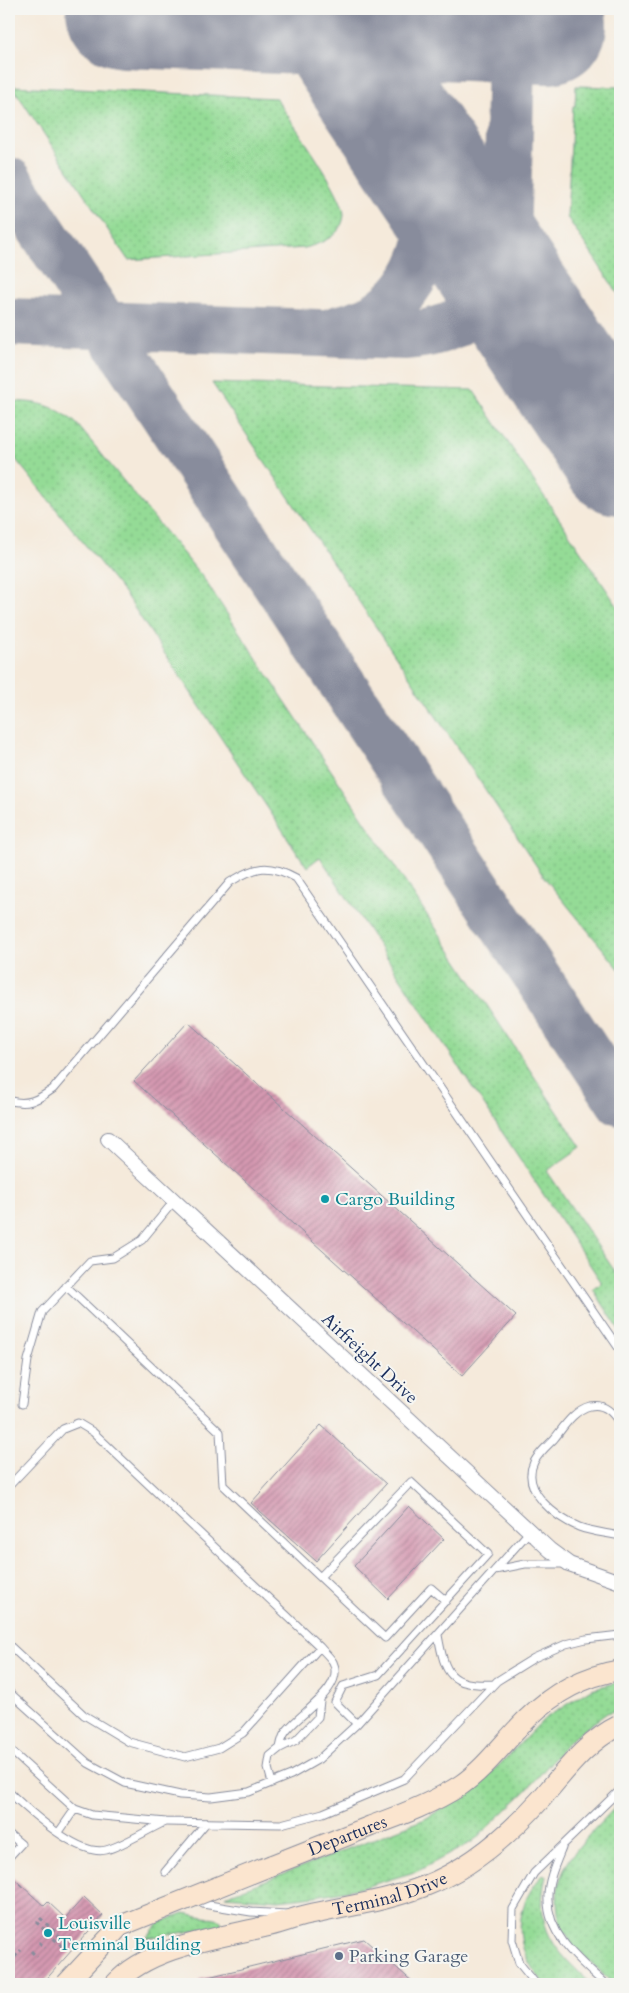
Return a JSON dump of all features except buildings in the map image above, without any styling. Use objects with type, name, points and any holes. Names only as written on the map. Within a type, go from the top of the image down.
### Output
[{"type":"main road","name":"Departures","points":[[66,1984],[120,1926],[436,1800],[462,1784],[486,1763],[528,1718],[552,1697],[570,1686],[606,1672],[620,1670]]},
{"type":"main road","name":"Terminal Drive","points":[[114,1984],[121,1977],[151,1959],[180,1948],[210,1939],[266,1927],[305,1915],[408,1893],[446,1877],[468,1865],[508,1833],[593,1742],[606,1732],[620,1725]]},
{"type":"street","name":"Airfreight Drive","points":[[108,1139],[529,1532],[569,1564],[620,1582]]},
{"type":"lane","points":[[9,1100],[16,1103],[29,1103],[41,1098],[53,1089],[230,882],[247,871],[266,868],[281,870],[296,878],[620,1350]]},
{"type":"lane","points":[[22,1404],[28,1360],[42,1312],[90,1261],[113,1258],[142,1240],[174,1201]]},
{"type":"lane","points":[[66,1286],[220,1432],[224,1486],[385,1638],[431,1588],[446,1601]]},
{"type":"lane","points":[[620,1424],[612,1412],[603,1407],[591,1406],[584,1409],[573,1416],[534,1462],[531,1473],[536,1493],[546,1506],[580,1527],[620,1536]]},
{"type":"lane","points":[[9,1486],[62,1429],[78,1423],[93,1432],[320,1647],[333,1663],[334,1676],[320,1701],[307,1709],[284,1733],[280,1748]]},
{"type":"lane","points":[[320,1577],[411,1482],[488,1554],[378,1675],[343,1686],[335,1702],[357,1724]]},
{"type":"lane","points":[[9,1692],[88,1763],[125,1783],[180,1795],[211,1798],[249,1792],[291,1775],[319,1759],[357,1724],[529,1532]]},
{"type":"lane","points":[[495,1570],[524,1564],[569,1564]]},
{"type":"lane","points":[[438,1635],[445,1666],[453,1676],[463,1683],[493,1684]]},
{"type":"lane","points":[[9,1749],[75,1809],[92,1815],[166,1822],[206,1823],[228,1821],[281,1824],[323,1813],[404,1779],[493,1684],[522,1665],[546,1652],[586,1639],[620,1636]]},
{"type":"lane","points":[[9,1645],[84,1715],[129,1742],[185,1756],[219,1748],[243,1733],[320,1647]]},
{"type":"lane","points":[[272,1783],[268,1768],[270,1756],[280,1748],[296,1740],[318,1717],[320,1701]]},
{"type":"lane","points":[[536,1984],[519,1963],[512,1940],[513,1909],[534,1873],[620,1790]]},
{"type":"lane","points":[[9,1792],[43,1822],[93,1851],[106,1850],[166,1822]]},
{"type":"lane","points":[[58,1832],[75,1809]]},
{"type":"lane","points":[[165,1872],[206,1823]]},
{"type":"lane","points":[[9,1834],[22,1844],[9,1857]]},
{"type":"lane","points":[[563,1845],[551,1877],[547,1897],[552,1918],[558,1935],[569,1951],[605,1984]]},
{"type":"lane","points":[[203,1904],[250,1912],[305,1915]]},
{"type":"path","points":[[40,1918],[68,1944]]},
{"type":"path","points":[[36,1922],[64,1948]]},
{"type":"path","points":[[39,1942],[45,1948]]},
{"type":"path","points":[[9,1963],[21,1950]]},
{"type":"path","points":[[31,1951],[37,1957]]},
{"type":"green space","points":[[12,86],[276,98],[336,191],[344,215],[342,222],[330,238],[305,248],[128,260]]},
{"type":"green space","points":[[576,86],[620,87],[620,297],[567,217],[573,106],[575,106]]},
{"type":"green space","points":[[212,383],[473,390],[620,610],[620,970],[544,877]]},
{"type":"green space","points":[[9,401],[45,405],[76,423],[204,579],[581,1147],[547,1171],[620,1279],[620,1331],[593,1289],[602,1283],[320,857],[307,867],[125,594],[9,451]]},
{"type":"green space","points":[[620,1682],[620,1709],[607,1713],[570,1740],[526,1791],[472,1842],[418,1871],[361,1888],[278,1900],[225,1896],[425,1819],[466,1794],[499,1765],[544,1719],[591,1689]]},
{"type":"green space","points":[[620,1802],[620,1984],[614,1984],[569,1942],[570,1940],[566,1933],[564,1934],[558,1912],[557,1893],[561,1876],[569,1861],[592,1831]]},
{"type":"green space","points":[[544,1874],[546,1876],[542,1910],[550,1937],[567,1961],[592,1984],[546,1984],[527,1959],[520,1930],[521,1915],[533,1887]]},
{"type":"green space","points":[[184,1913],[220,1920],[222,1923],[220,1927],[146,1938],[159,1923]]},
{"type":"taxiway","points":[[280,9],[408,13],[439,13],[449,9]]},
{"type":"taxiway","points":[[9,322],[405,336],[435,331],[461,320],[483,302],[492,290],[500,272],[506,245],[512,23]]},
{"type":"taxiway","points":[[336,330],[375,316],[407,288],[418,270],[426,250],[431,208],[422,166],[349,55]]},
{"type":"taxiway","points":[[9,181],[620,1102]]},
{"type":"runway","points":[[125,9],[548,25]]},
{"type":"runway","points":[[321,9],[620,456]]},
{"type":"place","name":"Cargo Building","points":[[325,1199]]},
{"type":"place","name":"Louisville Terminal Building","points":[[48,1933]]},
{"type":"place","name":"Parking Garage","points":[[339,1956]]}]
